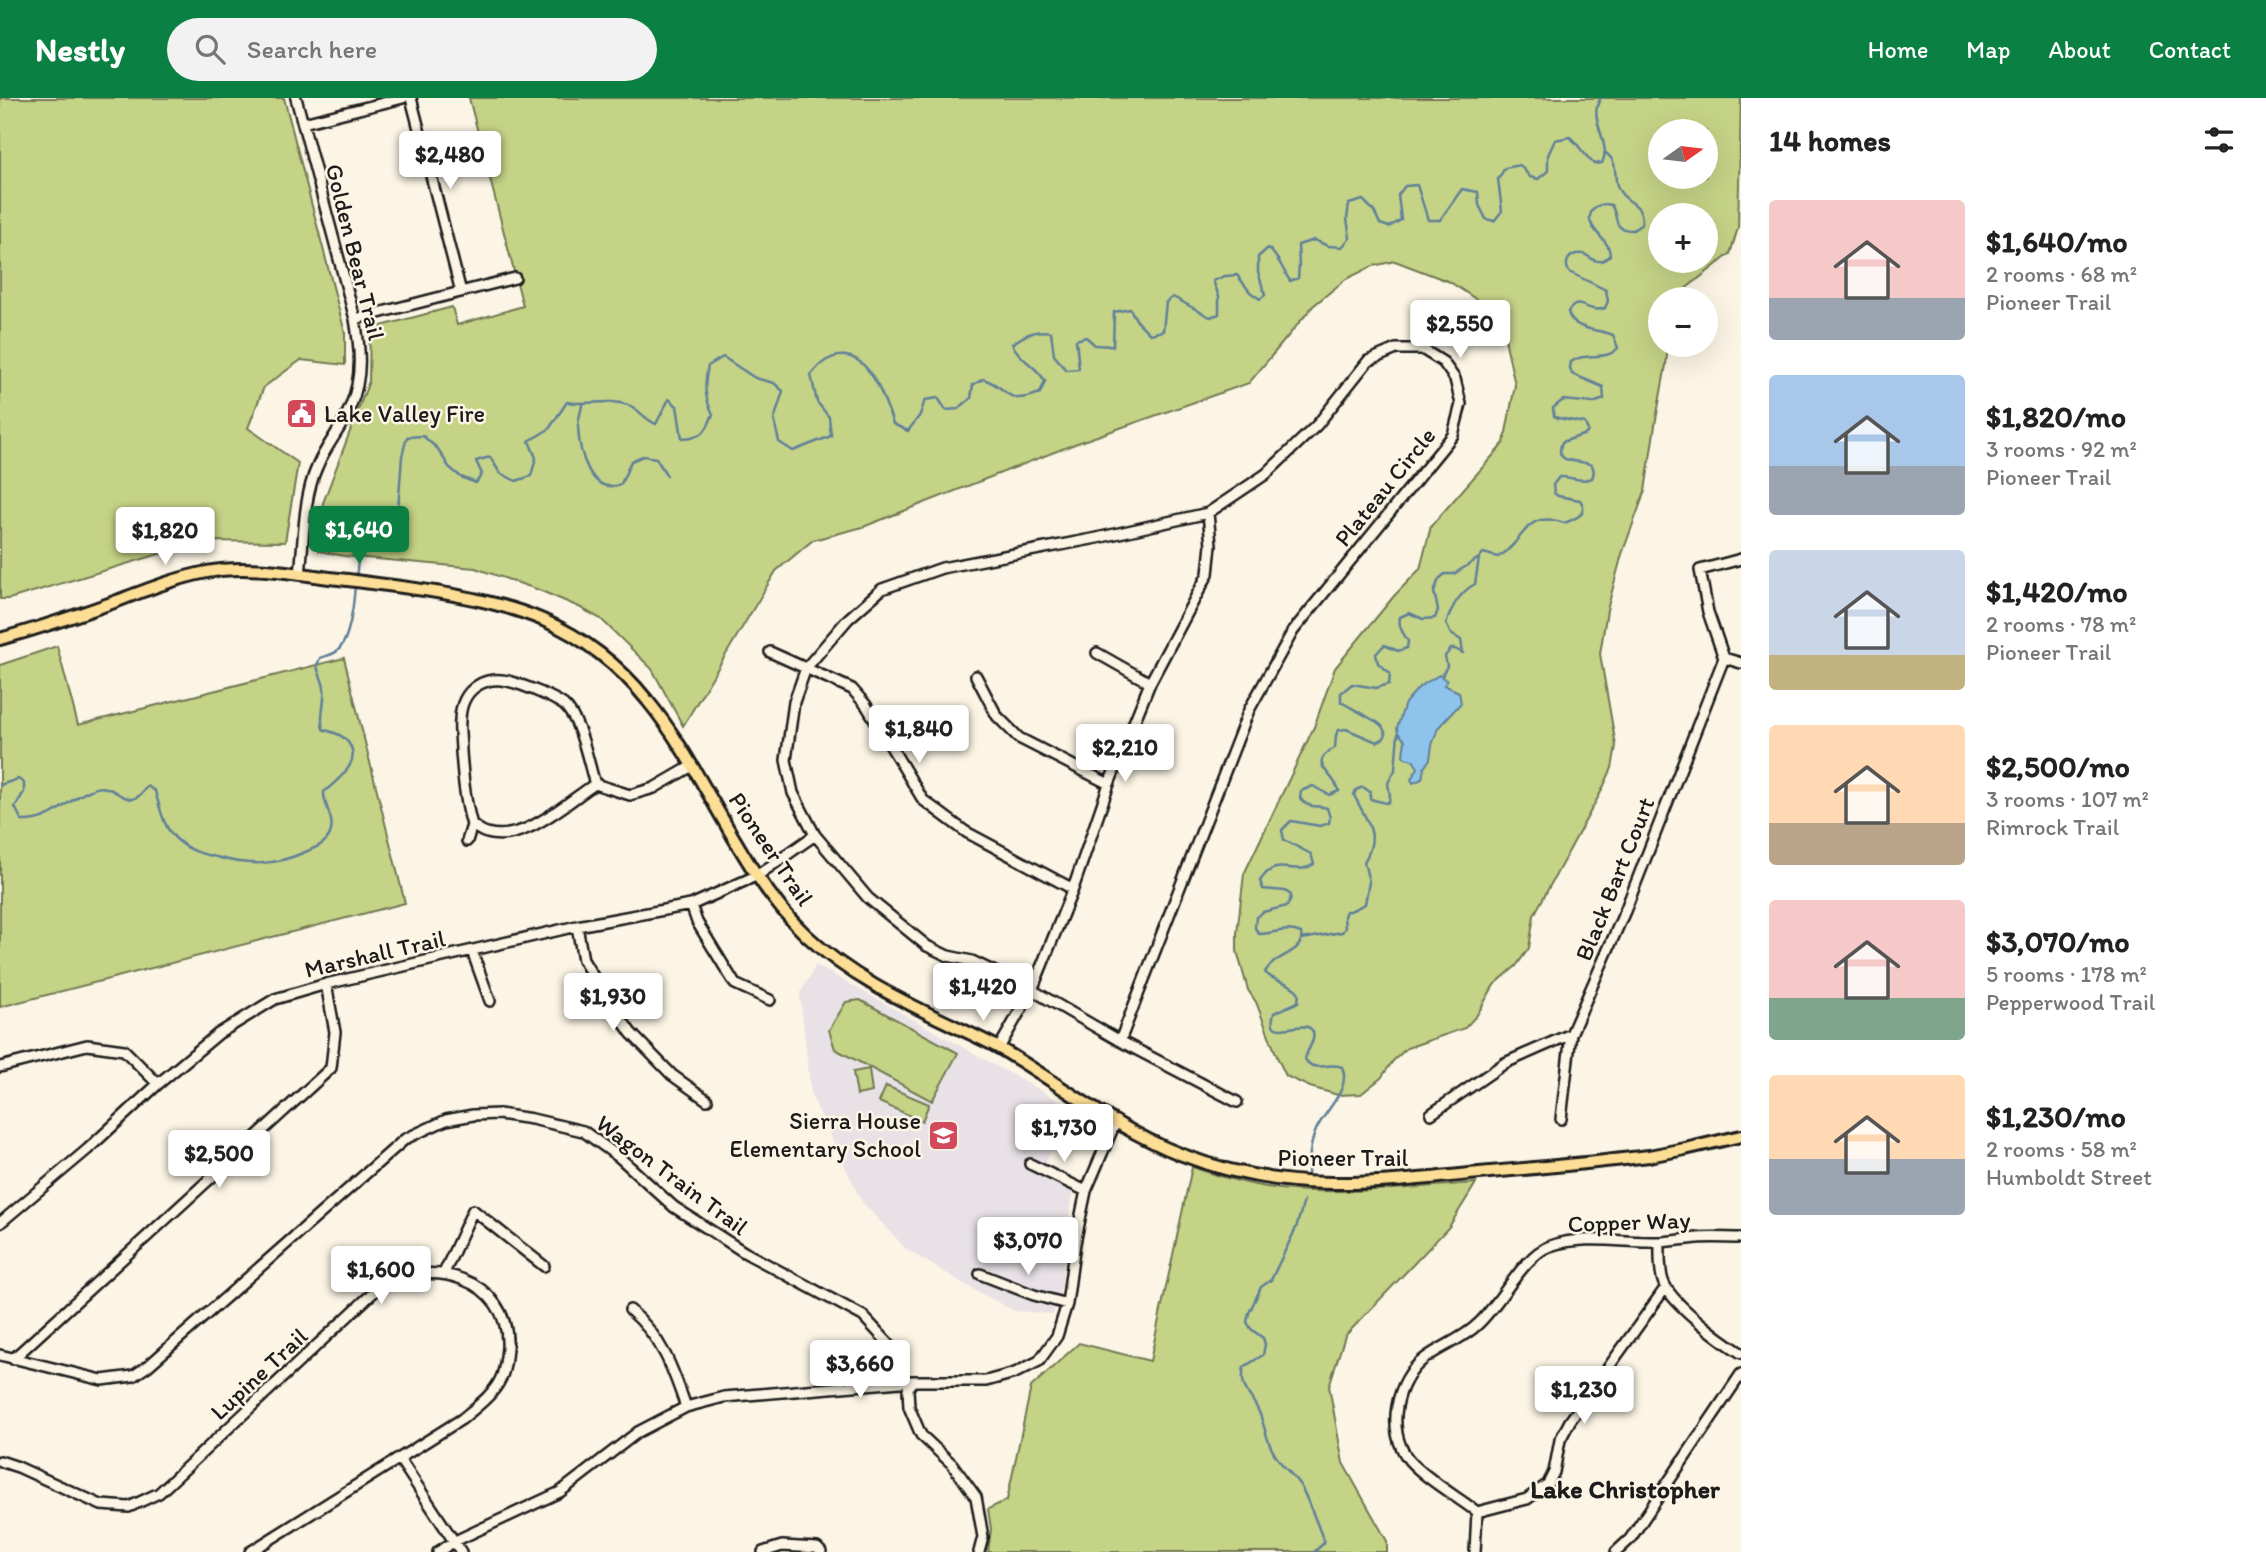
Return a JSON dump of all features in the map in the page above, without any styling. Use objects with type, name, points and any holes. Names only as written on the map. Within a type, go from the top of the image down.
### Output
[{"type":"main road","name":"Pioneer Trail","points":[[0,639],[52,624],[166,583],[211,571],[247,569],[375,583],[522,611],[563,629],[609,661],[643,694],[669,729],[758,875],[793,922],[842,966],[903,1001],[999,1048],[1157,1144],[1215,1167],[1269,1179],[1317,1184],[1408,1181],[1620,1159],[1685,1149],[1741,1136]]},
{"type":"street","name":"Golden Bear Trail","points":[[296,98],[361,350],[358,381],[351,406],[316,468],[309,496],[299,574]]},
{"type":"street","points":[[303,123],[402,98]]},
{"type":"street","points":[[411,98],[461,292]]},
{"type":"street","points":[[355,319],[515,278]]},
{"type":"street","name":"Plateau Circle","points":[[806,668],[848,620],[882,589],[942,568],[1208,513],[1266,474],[1317,425],[1368,361],[1396,349],[1422,349],[1443,362],[1455,379],[1461,404],[1453,435],[1293,631],[1249,710],[1120,1041]]},
{"type":"street","points":[[999,1048],[1032,990],[1150,683],[1208,574],[1211,545],[1208,513]]},
{"type":"street","points":[[1741,559],[1699,570],[1708,611],[1724,658],[1741,663]]},
{"type":"street","points":[[770,652],[852,689],[866,705],[923,800],[966,832],[1073,889]]},
{"type":"street","points":[[1097,653],[1150,683]]},
{"type":"street","name":"Black Bart Court","points":[[1561,1119],[1571,1034],[1625,911],[1724,658]]},
{"type":"street","points":[[806,668],[794,702],[786,760],[793,793],[815,835],[868,898],[926,946],[948,956],[972,961],[1032,990],[1120,1041],[1237,1102]]},
{"type":"street","points":[[976,676],[997,716],[1019,738],[1110,784]]},
{"type":"street","points":[[467,841],[472,825],[466,803],[460,718],[464,700],[476,686],[489,680],[504,679],[525,686],[564,705],[577,725],[595,784]]},
{"type":"street","points":[[595,784],[630,795],[654,788],[692,766]]},
{"type":"street","points":[[472,825],[487,833],[506,835],[527,830],[595,784]]},
{"type":"street","name":"Marshall Trail","points":[[0,1223],[218,1034],[275,999],[326,984],[576,926],[691,905],[758,875],[815,835]]},
{"type":"street","points":[[691,905],[697,922],[735,984],[769,1000]]},
{"type":"street","points":[[576,926],[583,960],[631,1033],[673,1075],[707,1100]]},
{"type":"street","points":[[472,951],[490,1001]]},
{"type":"street","points":[[13,1359],[331,1068],[335,1032],[326,984]]},
{"type":"street","points":[[1431,1114],[1505,1063],[1571,1034]]},
{"type":"street","points":[[0,1068],[87,1045],[124,1050],[158,1084]]},
{"type":"street","name":"Wagon Train Trail","points":[[0,1355],[102,1380],[132,1376],[148,1366],[405,1139],[446,1120],[499,1114],[583,1131],[619,1157],[674,1207],[744,1252],[863,1316],[890,1345],[898,1382]]},
{"type":"street","points":[[438,1552],[455,1541],[559,1492],[638,1432],[685,1407],[724,1397],[912,1381],[986,1381],[1015,1373],[1039,1361],[1057,1336],[1068,1304],[1075,1243],[1086,1191],[1116,1121]]},
{"type":"street","points":[[1030,1164],[1086,1191]]},
{"type":"street","points":[[444,1273],[473,1210],[544,1266]]},
{"type":"street","name":"Copper Way","points":[[1477,1512],[1409,1459],[1401,1445],[1398,1429],[1399,1399],[1411,1372],[1424,1359],[1478,1325],[1535,1255],[1545,1248],[1575,1240],[1660,1242],[1741,1238]]},
{"type":"street","points":[[1660,1242],[1662,1279],[1666,1287],[1700,1322],[1741,1353]]},
{"type":"street","name":"Lupine Trail","points":[[0,1461],[101,1505],[129,1507],[159,1493],[376,1290],[391,1280],[408,1275],[444,1273],[486,1293],[500,1309],[507,1342],[506,1360],[500,1381],[476,1408],[250,1552]]},
{"type":"street","points":[[980,1274],[1034,1296],[1068,1304]]},
{"type":"street","points":[[1475,1552],[1477,1512],[1527,1499],[1548,1484],[1554,1472],[1559,1440],[1666,1287]]},
{"type":"street","points":[[630,1310],[644,1322],[672,1365],[685,1407]]},
{"type":"street","points":[[1616,1552],[1630,1539],[1741,1374]]},
{"type":"street","points":[[912,1381],[908,1390],[909,1407],[921,1435],[952,1464],[976,1496],[983,1537],[979,1552]]},
{"type":"street","points":[[399,1458],[461,1552]]},
{"type":"street","points":[[763,1552],[782,1546],[817,1548],[821,1552]]},
{"type":"shaded area","name":"Sierra House Elementary School","points":[[816,965],[1070,1107],[1046,1163],[1072,1175],[1073,1196],[1065,1239],[1062,1283],[1053,1314],[1014,1311],[971,1288],[906,1249],[862,1202],[811,1095],[800,994]]},
{"type":"green space","points":[[0,98],[284,98],[345,333],[345,365],[301,360],[264,387],[248,428],[298,463],[285,542],[203,541],[9,599],[0,599]]},
{"type":"green space","points":[[469,98],[1741,98],[1738,228],[1730,254],[1718,263],[1718,203],[1648,203],[1648,273],[1706,273],[1688,287],[1648,287],[1648,357],[1667,357],[1645,491],[1622,554],[1607,610],[1600,654],[1616,746],[1612,768],[1534,915],[1529,948],[1516,966],[1494,985],[1477,1015],[1465,1028],[1407,1048],[1381,1078],[1361,1094],[1338,1095],[1286,1076],[1256,1002],[1248,990],[1237,951],[1244,874],[1314,727],[1335,668],[1394,596],[1420,569],[1431,526],[1504,443],[1515,385],[1502,325],[1477,300],[1450,282],[1395,261],[1373,266],[1346,279],[1313,306],[1249,383],[1080,442],[863,527],[813,540],[776,571],[683,726],[652,669],[601,619],[579,607],[475,568],[344,556],[319,551],[323,503],[369,381],[370,329],[452,307],[457,325],[523,306]]},
{"type":"green space","points":[[57,646],[78,725],[344,658],[405,903],[0,1007],[0,665]]},
{"type":"green space","points":[[860,1000],[958,1053],[932,1101],[835,1049],[829,1030],[846,1002]]},
{"type":"green space","points":[[869,1069],[872,1092],[857,1095],[853,1072]]},
{"type":"green space","points":[[886,1086],[929,1104],[922,1121],[879,1102]]},
{"type":"green space","points":[[1039,1108],[1049,1111],[1052,1123],[1049,1131],[1044,1133],[1040,1132],[1042,1126],[1036,1124],[1032,1114]]},
{"type":"green space","points":[[1192,1167],[1241,1182],[1292,1190],[1361,1191],[1476,1183],[1449,1227],[1345,1336],[1329,1386],[1343,1463],[1387,1541],[1387,1552],[988,1552],[991,1529],[988,1509],[1007,1500],[1031,1387],[1079,1343],[1150,1361]]},
{"type":"water","points":[[1439,675],[1447,681],[1444,685],[1459,692],[1461,703],[1438,728],[1422,779],[1413,783],[1411,779],[1418,768],[1413,760],[1403,755],[1405,740],[1397,728],[1405,703],[1419,687]]},
{"type":"waterway","points":[[356,578],[359,553],[368,537],[398,510],[402,456],[407,437],[423,436],[438,449],[449,467],[461,477],[476,483],[482,474],[476,461],[490,457],[500,473],[516,481],[531,476],[536,458],[529,441],[549,429],[567,402],[621,403],[632,407],[656,424],[669,399],[677,406],[682,438],[699,435],[706,430],[713,414],[706,391],[708,366],[723,357],[755,378],[774,383],[783,391],[774,420],[779,442],[793,451],[831,436],[829,417],[817,402],[811,375],[825,361],[841,356],[863,364],[878,387],[893,424],[908,431],[920,415],[925,400],[938,398],[946,410],[958,409],[971,398],[973,385],[983,379],[1013,397],[1028,397],[1040,393],[1045,381],[1012,344],[1021,338],[1030,333],[1051,332],[1054,355],[1066,370],[1079,369],[1076,340],[1086,337],[1095,345],[1113,346],[1114,312],[1130,309],[1150,334],[1163,331],[1166,302],[1173,297],[1210,317],[1219,314],[1219,296],[1213,281],[1225,276],[1237,275],[1250,292],[1260,299],[1265,295],[1258,272],[1258,257],[1268,248],[1278,259],[1290,281],[1298,278],[1298,245],[1314,240],[1328,246],[1342,247],[1350,238],[1347,219],[1349,204],[1363,200],[1374,211],[1380,224],[1389,227],[1401,220],[1398,195],[1405,186],[1417,185],[1428,220],[1440,220],[1462,189],[1478,192],[1479,205],[1486,219],[1494,221],[1502,211],[1498,179],[1505,168],[1520,165],[1530,177],[1538,179],[1548,171],[1548,155],[1555,140],[1570,137],[1594,164],[1602,163],[1604,147],[1596,114],[1601,98]]},
{"type":"waterway","points":[[1442,676],[1447,666],[1445,656],[1451,649],[1463,653],[1461,640],[1451,634],[1446,624],[1457,601],[1475,584],[1479,558],[1483,553],[1498,557],[1533,523],[1541,520],[1564,523],[1577,518],[1583,509],[1580,500],[1554,493],[1553,485],[1559,477],[1584,480],[1592,478],[1594,469],[1591,465],[1569,460],[1560,452],[1562,442],[1588,431],[1585,423],[1554,416],[1553,408],[1563,400],[1593,403],[1604,399],[1603,387],[1572,374],[1571,362],[1583,357],[1608,355],[1618,348],[1613,335],[1580,326],[1570,318],[1568,312],[1576,305],[1599,309],[1605,308],[1608,301],[1606,290],[1569,272],[1567,264],[1572,256],[1579,254],[1598,261],[1610,255],[1606,243],[1591,222],[1593,209],[1601,205],[1611,205],[1622,228],[1633,230],[1642,224],[1638,208],[1618,188],[1614,163],[1606,153]]},
{"type":"waterway","points":[[582,405],[578,424],[581,448],[588,469],[601,484],[621,484],[631,461],[643,456],[656,458],[667,476]]},
{"type":"waterway","points":[[1308,1174],[1314,1135],[1336,1100],[1344,1075],[1342,1067],[1317,1067],[1305,1059],[1313,1039],[1313,1032],[1309,1028],[1275,1028],[1274,1013],[1298,1002],[1299,993],[1265,972],[1299,945],[1301,933],[1285,930],[1259,934],[1255,928],[1256,917],[1263,912],[1287,906],[1291,895],[1285,891],[1263,889],[1260,881],[1266,873],[1279,867],[1300,869],[1314,864],[1311,854],[1284,840],[1282,830],[1291,821],[1320,826],[1329,823],[1327,808],[1309,805],[1300,798],[1301,791],[1313,786],[1329,795],[1339,791],[1322,764],[1326,754],[1335,748],[1339,730],[1346,729],[1377,742],[1386,734],[1377,722],[1341,702],[1341,693],[1352,684],[1376,688],[1389,684],[1390,673],[1378,663],[1376,654],[1384,645],[1398,651],[1407,648],[1408,641],[1400,627],[1400,617],[1409,613],[1423,619],[1435,618],[1438,610],[1434,592],[1439,579],[1445,574],[1454,574],[1479,558]]},
{"type":"waterway","points":[[0,785],[18,779],[24,783],[24,792],[15,807],[22,821],[53,813],[96,788],[104,787],[128,799],[134,799],[147,786],[155,791],[164,819],[175,838],[193,850],[228,860],[272,862],[294,857],[320,845],[330,834],[331,828],[324,792],[343,775],[352,761],[353,753],[344,738],[323,729],[324,688],[317,665],[320,658],[337,651],[345,639],[351,620],[355,584]]},
{"type":"waterway","points":[[1302,939],[1342,932],[1345,928],[1346,911],[1365,904],[1369,882],[1364,862],[1372,836],[1354,795],[1356,790],[1363,787],[1370,792],[1370,799],[1389,802],[1388,783],[1395,770],[1398,733]]},
{"type":"waterway","points":[[1304,1201],[1296,1228],[1271,1280],[1261,1287],[1249,1313],[1247,1322],[1251,1329],[1263,1338],[1265,1344],[1263,1355],[1244,1367],[1243,1381],[1259,1412],[1271,1448],[1301,1487],[1314,1515],[1324,1543],[1314,1552]]},
{"type":"place","name":"Lake Valley Fire","points":[[301,414]]},
{"type":"place","name":"Sierra House Elementary School","points":[[944,1135]]},
{"type":"district","name":"Lake Christopher","points":[[1625,1489]]}]
